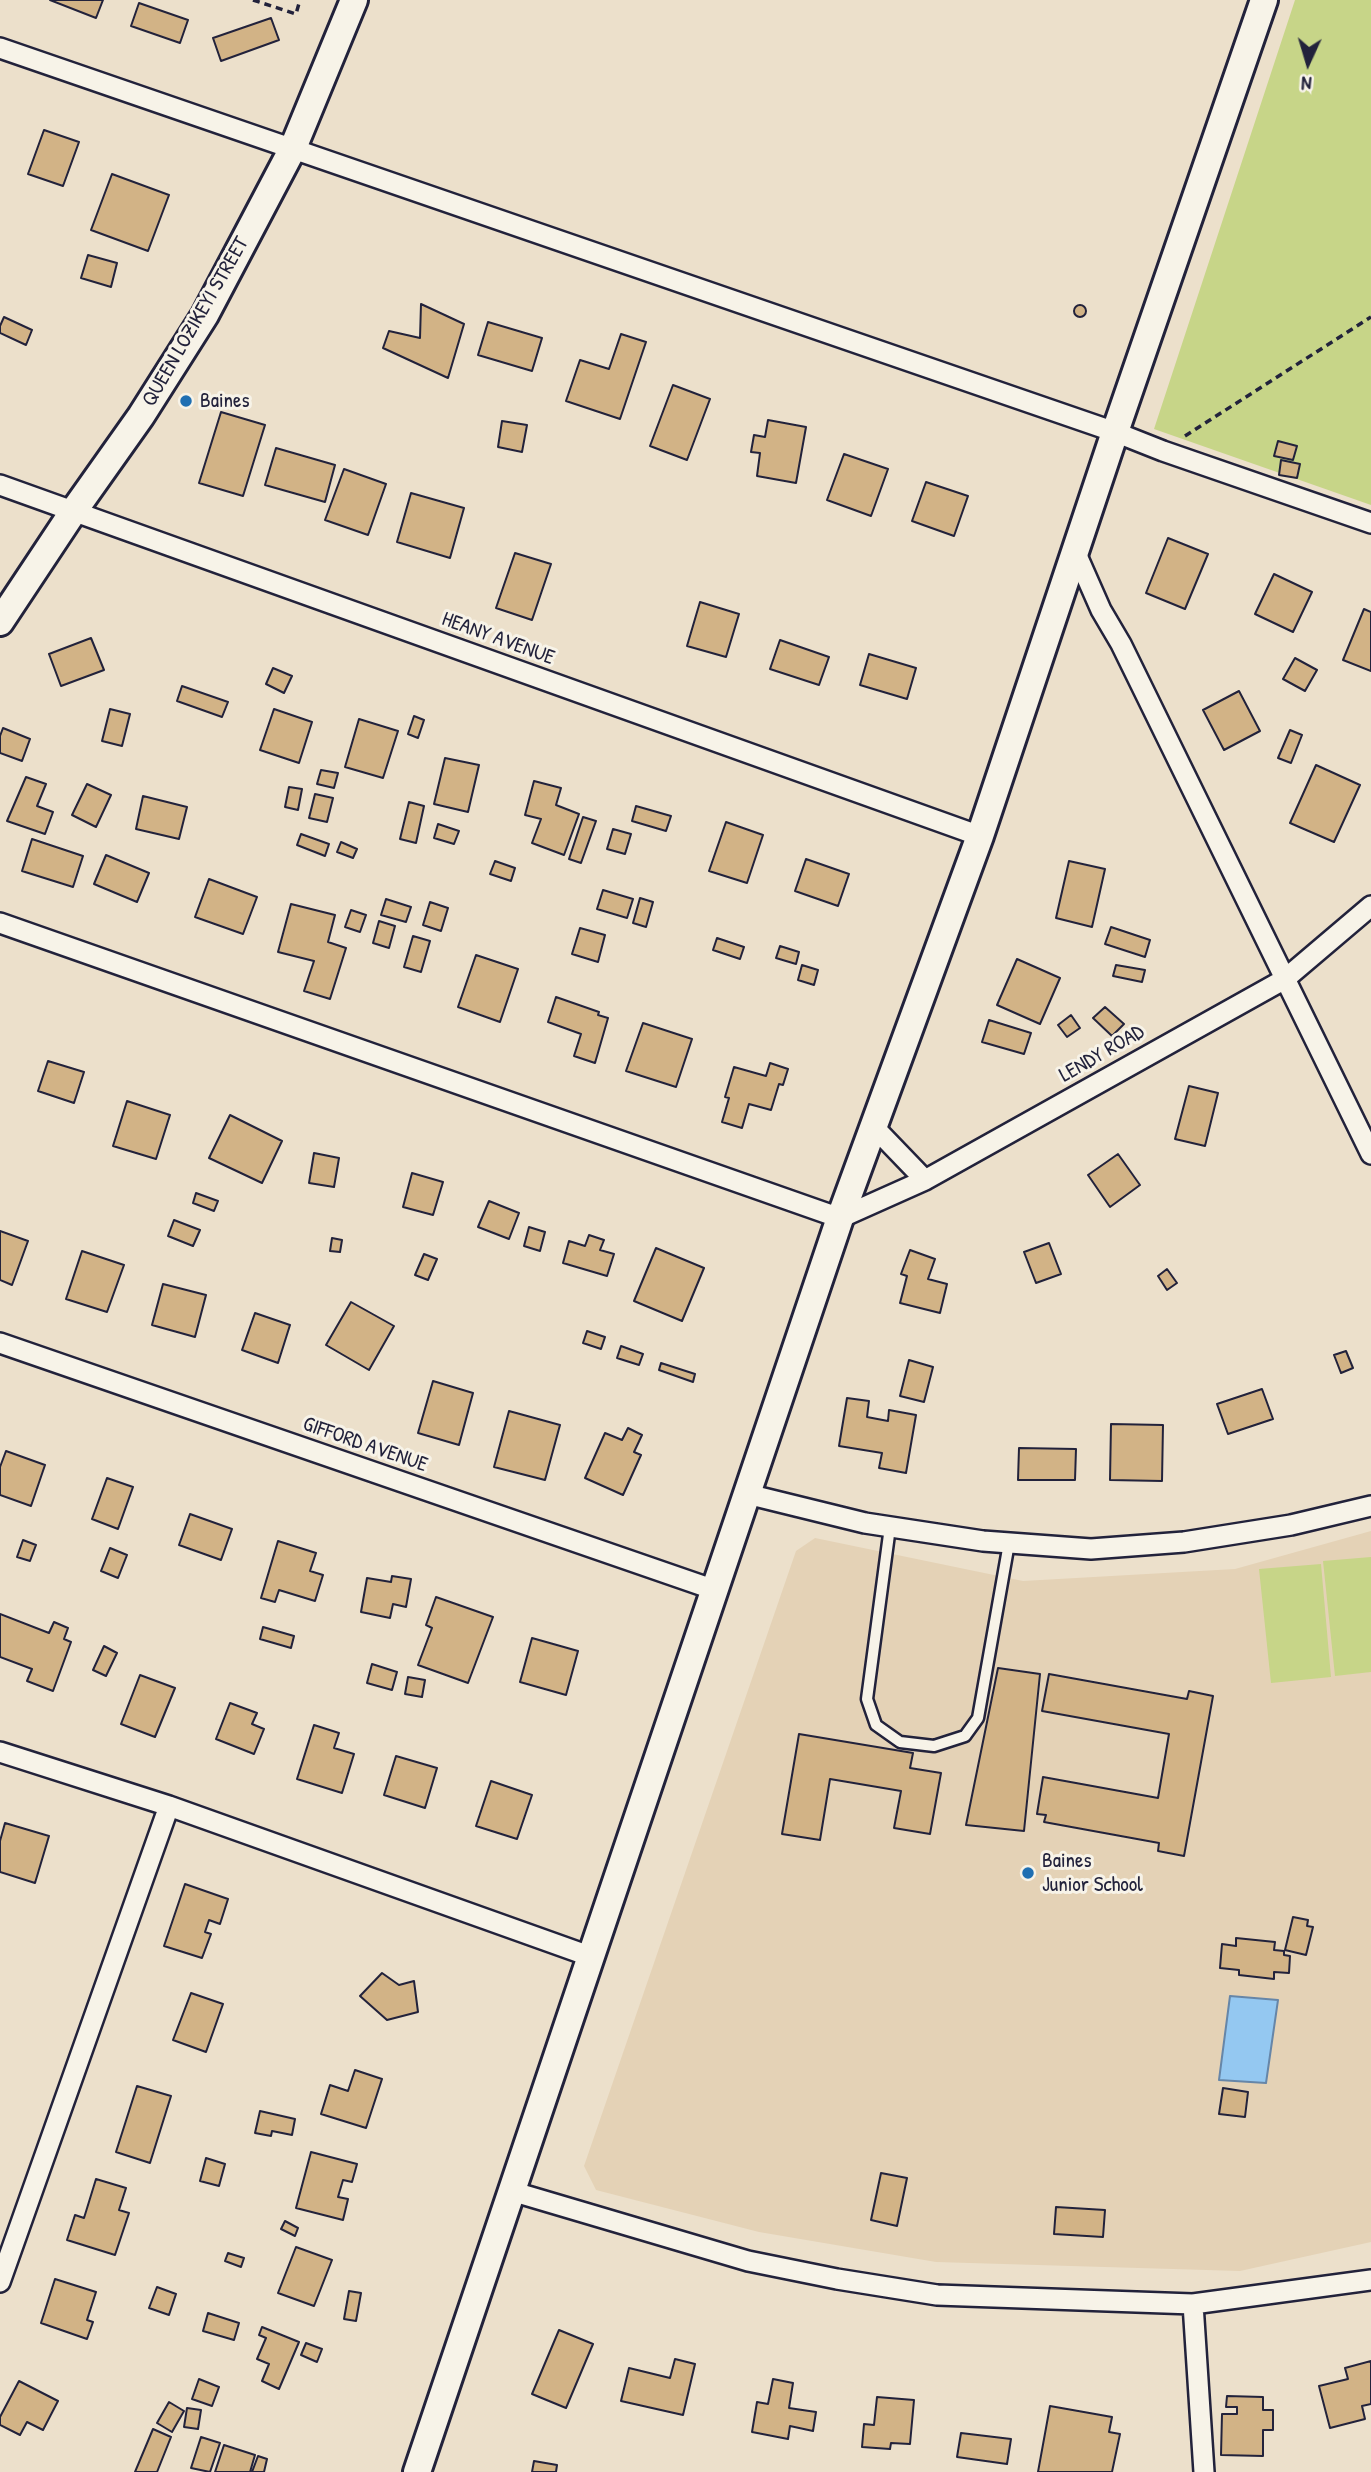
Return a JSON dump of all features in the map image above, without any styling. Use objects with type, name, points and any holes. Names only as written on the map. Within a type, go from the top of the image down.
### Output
[{"type":"street","name":"QUEEN LOZIKEYI STREET","points":[[0,622],[141,416],[205,315],[293,148],[354,0]]},
{"type":"street","points":[[417,2472],[840,1218],[980,836],[1115,432],[1264,0]]},
{"type":"street","points":[[0,48],[1115,432],[1371,523]]},
{"type":"street","name":"HEANY AVENUE","points":[[0,485],[980,836]]},
{"type":"street","points":[[1075,551],[1101,610],[1121,644],[1371,1154]]},
{"type":"street","name":"LENDY ROAD","points":[[840,1218],[925,1180],[1285,979],[1371,906]]},
{"type":"street","points":[[0,923],[840,1218]]},
{"type":"street","points":[[873,1126],[925,1180]]},
{"type":"street","name":"GIFFORD AVENUE","points":[[0,1343],[715,1590]]},
{"type":"street","points":[[747,1494],[890,1527],[1009,1543],[1091,1549],[1184,1542],[1291,1525],[1371,1506]]},
{"type":"street","points":[[0,1752],[169,1806],[592,1957]]},
{"type":"street","points":[[0,2282],[169,1806]]},
{"type":"street","points":[[511,2191],[748,2261],[937,2295],[1194,2304],[1371,2280]]},
{"type":"street","points":[[1194,2304],[1204,2472]]},
{"type":"lane","points":[[890,1527],[867,1699],[876,1725],[900,1741],[934,1746],[965,1736],[978,1718],[1009,1543]]},
{"type":"path","points":[[253,0],[296,14],[300,0]]},
{"type":"path","points":[[1163,451],[1371,317]]},
{"type":"shaded area","name":"Baines Junior School","points":[[1371,1531],[1371,2242],[1240,2271],[936,2262],[759,2232],[596,2190],[584,2166],[796,1551],[815,1538],[1023,1581],[1235,1569]]},
{"type":"green space","points":[[1295,0],[1371,0],[1371,505],[1154,429]]},
{"type":"green space","points":[[1371,1557],[1371,1672],[1335,1676],[1323,1561]]},
{"type":"green space","points":[[1321,1564],[1331,1677],[1271,1683],[1259,1569]]},
{"type":"water","points":[[1230,1996],[1278,2000],[1266,2083],[1219,2080]]},
{"type":"building","points":[[50,0],[103,0],[96,18]]},
{"type":"building","points":[[139,3],[188,20],[180,43],[131,26]]},
{"type":"building","points":[[271,18],[279,40],[221,61],[213,38]]},
{"type":"building","points":[[44,130],[79,142],[63,186],[28,174]]},
{"type":"building","points":[[112,174],[169,195],[148,251],[91,230]]},
{"type":"building","points":[[88,255],[117,263],[111,287],[81,278]]},
{"type":"building","points":[[421,304],[464,324],[448,378],[383,348],[389,331],[420,338]]},
{"type":"building","points":[[1080,305],[1086,311],[1080,317],[1074,311]]},
{"type":"building","points":[[4,317],[32,330],[26,345],[0,333]]},
{"type":"building","points":[[488,322],[542,338],[532,371],[478,355]]},
{"type":"building","points":[[621,334],[646,342],[620,419],[566,401],[580,360],[609,369]]},
{"type":"building","points":[[673,385],[710,399],[687,460],[650,446]]},
{"type":"building","points":[[221,412],[265,425],[243,496],[199,483]]},
{"type":"building","points":[[768,420],[806,427],[796,483],[757,476],[760,453],[751,452],[754,435],[765,437]]},
{"type":"building","points":[[502,421],[527,425],[522,452],[498,447]]},
{"type":"building","points":[[1278,441],[1297,446],[1293,460],[1274,456]]},
{"type":"building","points":[[276,448],[335,465],[325,502],[265,485]]},
{"type":"building","points":[[844,454],[888,469],[871,516],[827,500]]},
{"type":"building","points":[[1281,460],[1300,464],[1297,478],[1279,475]]},
{"type":"building","points":[[344,469],[386,484],[368,535],[325,520]]},
{"type":"building","points":[[926,482],[968,496],[954,536],[912,521]]},
{"type":"building","points":[[411,493],[464,508],[450,558],[397,542]]},
{"type":"building","points":[[1168,538],[1208,554],[1185,609],[1146,593]]},
{"type":"building","points":[[515,553],[551,564],[532,620],[496,608]]},
{"type":"building","points":[[1274,574],[1312,592],[1293,632],[1255,614]]},
{"type":"building","points":[[700,602],[739,614],[726,657],[687,646]]},
{"type":"building","points":[[1364,609],[1371,612],[1371,671],[1343,660]]},
{"type":"building","points":[[91,638],[104,670],[61,686],[49,654]]},
{"type":"building","points":[[780,640],[829,657],[819,685],[770,669]]},
{"type":"building","points":[[869,654],[916,668],[907,699],[860,685]]},
{"type":"building","points":[[1295,658],[1317,670],[1305,691],[1283,679]]},
{"type":"building","points":[[273,668],[292,676],[284,693],[266,684]]},
{"type":"building","points":[[182,686],[228,702],[222,717],[177,701]]},
{"type":"building","points":[[1239,691],[1260,731],[1224,750],[1203,710]]},
{"type":"building","points":[[110,709],[130,714],[122,746],[102,741]]},
{"type":"building","points":[[274,709],[312,722],[299,763],[260,750]]},
{"type":"building","points":[[414,716],[424,720],[418,738],[408,734]]},
{"type":"building","points":[[359,719],[398,731],[383,778],[345,767]]},
{"type":"building","points":[[3,728],[30,739],[22,761],[0,753]]},
{"type":"building","points":[[1290,730],[1302,735],[1291,763],[1278,758]]},
{"type":"building","points":[[445,758],[479,765],[468,812],[434,804]]},
{"type":"building","points":[[1316,765],[1360,785],[1334,842],[1290,823]]},
{"type":"building","points":[[321,770],[338,773],[334,788],[317,784]]},
{"type":"building","points":[[26,777],[46,784],[37,806],[53,812],[45,834],[7,821]]},
{"type":"building","points":[[534,781],[561,788],[556,805],[579,814],[564,855],[532,843],[541,819],[525,815]]},
{"type":"building","points":[[87,784],[111,795],[96,827],[72,815]]},
{"type":"building","points":[[289,787],[302,789],[298,810],[285,807]]},
{"type":"building","points":[[315,794],[333,798],[327,822],[309,818]]},
{"type":"building","points":[[143,796],[187,807],[179,839],[136,829]]},
{"type":"building","points":[[409,802],[424,806],[416,843],[400,839]]},
{"type":"building","points":[[636,806],[671,816],[666,831],[632,821]]},
{"type":"building","points":[[583,817],[596,821],[581,863],[569,859]]},
{"type":"building","points":[[726,822],[763,835],[747,883],[709,871]]},
{"type":"building","points":[[438,824],[459,831],[454,844],[434,838]]},
{"type":"building","points":[[613,829],[631,834],[625,854],[607,849]]},
{"type":"building","points":[[301,834],[329,844],[325,856],[297,845]]},
{"type":"building","points":[[32,839],[83,856],[73,887],[22,871]]},
{"type":"building","points":[[341,842],[357,849],[353,858],[337,852]]},
{"type":"building","points":[[106,855],[149,873],[137,902],[94,884]]},
{"type":"building","points":[[806,859],[849,874],[838,906],[795,891]]},
{"type":"building","points":[[495,861],[515,868],[511,881],[490,874]]},
{"type":"building","points":[[1069,861],[1105,869],[1092,927],[1056,918]]},
{"type":"building","points":[[209,879],[257,897],[243,934],[195,917]]},
{"type":"building","points":[[603,890],[633,899],[627,918],[597,909]]},
{"type":"building","points":[[640,898],[653,902],[646,927],[633,923]]},
{"type":"building","points":[[386,899],[411,907],[406,922],[381,915]]},
{"type":"building","points":[[430,902],[448,908],[441,931],[423,925]]},
{"type":"building","points":[[291,904],[335,915],[328,942],[346,948],[330,999],[304,991],[314,961],[278,952]]},
{"type":"building","points":[[351,910],[366,915],[360,932],[345,927]]},
{"type":"building","points":[[379,921],[395,926],[389,948],[373,943]]},
{"type":"building","points":[[1111,927],[1150,940],[1145,957],[1105,944]]},
{"type":"building","points":[[580,928],[605,935],[598,962],[572,954]]},
{"type":"building","points":[[413,936],[430,941],[421,972],[404,967]]},
{"type":"building","points":[[717,938],[744,947],[740,959],[713,950]]},
{"type":"building","points":[[780,946],[799,952],[796,964],[776,958]]},
{"type":"building","points":[[476,955],[518,969],[500,1022],[458,1007]]},
{"type":"building","points":[[1017,959],[1060,978],[1040,1024],[997,1005]]},
{"type":"building","points":[[802,965],[818,970],[814,985],[798,980]]},
{"type":"building","points":[[1116,965],[1145,970],[1142,982],[1113,976]]},
{"type":"building","points":[[556,997],[599,1012],[598,1015],[608,1018],[595,1063],[574,1056],[581,1034],[548,1022]]},
{"type":"building","points":[[1105,1007],[1124,1024],[1112,1036],[1093,1018]]},
{"type":"building","points":[[1071,1015],[1080,1028],[1067,1037],[1058,1025]]},
{"type":"building","points":[[989,1020],[1031,1033],[1024,1054],[982,1042]]},
{"type":"building","points":[[643,1023],[692,1039],[676,1087],[626,1071]]},
{"type":"building","points":[[48,1061],[84,1072],[74,1103],[38,1091]]},
{"type":"building","points":[[770,1063],[788,1069],[783,1085],[779,1084],[771,1110],[749,1104],[742,1128],[722,1122],[729,1098],[725,1097],[734,1067],[766,1076]]},
{"type":"building","points":[[1189,1086],[1218,1093],[1205,1146],[1175,1139]]},
{"type":"building","points":[[127,1101],[170,1115],[156,1159],[113,1146]]},
{"type":"building","points":[[230,1115],[282,1141],[262,1183],[209,1158]]},
{"type":"building","points":[[314,1153],[339,1158],[334,1187],[309,1183]]},
{"type":"building","points":[[1118,1154],[1140,1185],[1110,1207],[1088,1175]]},
{"type":"building","points":[[412,1173],[443,1182],[433,1215],[403,1207]]},
{"type":"building","points":[[196,1193],[218,1201],[214,1211],[193,1203]]},
{"type":"building","points":[[489,1201],[519,1213],[509,1239],[478,1227]]},
{"type":"building","points":[[174,1220],[200,1230],[193,1246],[168,1236]]},
{"type":"building","points":[[529,1227],[545,1232],[540,1251],[524,1246]]},
{"type":"building","points":[[0,1231],[28,1241],[12,1285],[0,1280]]},
{"type":"building","points":[[589,1235],[604,1240],[600,1250],[614,1254],[607,1276],[563,1263],[569,1241],[585,1246]]},
{"type":"building","points":[[332,1238],[342,1240],[340,1252],[330,1251]]},
{"type":"building","points":[[1049,1243],[1061,1274],[1036,1283],[1024,1252]]},
{"type":"building","points":[[656,1248],[704,1268],[682,1321],[634,1301]]},
{"type":"building","points":[[910,1250],[935,1259],[928,1279],[947,1284],[940,1313],[900,1303],[907,1276],[901,1274]]},
{"type":"building","points":[[82,1251],[124,1265],[107,1312],[66,1299]]},
{"type":"building","points":[[424,1254],[437,1259],[428,1280],[415,1275]]},
{"type":"building","points":[[1167,1269],[1177,1283],[1167,1290],[1158,1276]]},
{"type":"building","points":[[163,1284],[206,1295],[195,1337],[152,1325]]},
{"type":"building","points":[[351,1302],[394,1326],[369,1370],[326,1345]]},
{"type":"building","points":[[255,1313],[290,1325],[278,1363],[242,1350]]},
{"type":"building","points":[[587,1331],[605,1337],[601,1349],[583,1343]]},
{"type":"building","points":[[621,1346],[643,1354],[639,1365],[617,1358]]},
{"type":"building","points":[[1346,1351],[1353,1368],[1341,1373],[1334,1355]]},
{"type":"building","points":[[909,1360],[933,1367],[924,1402],[900,1396]]},
{"type":"building","points":[[661,1363],[695,1374],[693,1382],[659,1370]]},
{"type":"building","points":[[433,1381],[473,1393],[459,1445],[418,1433]]},
{"type":"building","points":[[1262,1389],[1273,1419],[1228,1434],[1217,1404]]},
{"type":"building","points":[[847,1398],[869,1401],[867,1417],[888,1421],[889,1410],[916,1415],[906,1473],[879,1468],[882,1453],[839,1446]]},
{"type":"building","points":[[509,1411],[560,1425],[545,1480],[494,1467]]},
{"type":"building","points":[[1111,1424],[1163,1425],[1162,1481],[1110,1480]]},
{"type":"building","points":[[628,1428],[642,1435],[634,1452],[641,1455],[623,1495],[585,1478],[605,1433],[622,1440]]},
{"type":"building","points":[[1019,1448],[1076,1449],[1075,1480],[1018,1480]]},
{"type":"building","points":[[6,1451],[45,1465],[31,1506],[0,1495],[0,1467]]},
{"type":"building","points":[[107,1478],[133,1487],[118,1529],[92,1519]]},
{"type":"building","points":[[190,1514],[232,1529],[221,1560],[179,1545]]},
{"type":"building","points":[[23,1540],[36,1545],[30,1561],[17,1557]]},
{"type":"building","points":[[278,1541],[316,1553],[310,1571],[323,1575],[315,1601],[279,1590],[275,1602],[261,1598]]},
{"type":"building","points":[[110,1548],[127,1555],[118,1578],[101,1571]]},
{"type":"building","points":[[392,1576],[411,1579],[406,1607],[393,1604],[390,1618],[361,1612],[367,1578],[391,1582]]},
{"type":"building","points":[[436,1597],[493,1617],[468,1683],[418,1665],[432,1628],[426,1625]]},
{"type":"building","points":[[0,1614],[49,1633],[54,1622],[68,1628],[64,1639],[71,1642],[53,1691],[27,1681],[32,1669],[0,1657]]},
{"type":"building","points":[[263,1627],[294,1636],[291,1648],[260,1639]]},
{"type":"building","points":[[532,1638],[578,1651],[566,1695],[520,1682]]},
{"type":"building","points":[[104,1646],[117,1653],[106,1676],[93,1670]]},
{"type":"building","points":[[372,1664],[397,1672],[392,1690],[367,1683]]},
{"type":"building","points":[[998,1668],[1040,1674],[1024,1831],[966,1825]]},
{"type":"building","points":[[1049,1674],[1187,1699],[1189,1691],[1213,1696],[1184,1856],[1158,1851],[1159,1843],[1044,1822],[1046,1815],[1037,1814],[1043,1777],[1158,1798],[1169,1734],[1042,1711]]},
{"type":"building","points":[[140,1675],[175,1688],[155,1737],[121,1724]]},
{"type":"building","points":[[408,1677],[425,1680],[422,1697],[405,1694]]},
{"type":"building","points":[[230,1703],[257,1713],[252,1724],[264,1729],[254,1754],[216,1739]]},
{"type":"building","points":[[314,1725],[339,1733],[334,1748],[354,1754],[342,1793],[297,1779]]},
{"type":"building","points":[[799,1734],[913,1753],[910,1768],[941,1773],[930,1834],[894,1828],[901,1791],[830,1779],[820,1840],[782,1834]]},
{"type":"building","points":[[396,1756],[437,1768],[425,1808],[384,1795]]},
{"type":"building","points":[[491,1781],[532,1795],[517,1839],[476,1826]]},
{"type":"building","points":[[5,1823],[49,1836],[35,1883],[0,1872],[0,1841]]},
{"type":"building","points":[[185,1884],[228,1899],[220,1924],[209,1920],[205,1932],[211,1934],[202,1958],[164,1946]]},
{"type":"building","points":[[1293,1917],[1308,1920],[1307,1926],[1313,1927],[1306,1955],[1285,1950]]},
{"type":"building","points":[[1236,1938],[1275,1942],[1274,1950],[1284,1951],[1284,1955],[1290,1956],[1289,1973],[1274,1972],[1274,1979],[1239,1975],[1239,1970],[1220,1968],[1222,1944],[1236,1946]]},
{"type":"building","points":[[382,1973],[399,1985],[414,1981],[418,2012],[387,2020],[360,1996]]},
{"type":"building","points":[[191,1993],[223,2004],[206,2052],[173,2040]]},
{"type":"building","points":[[355,2070],[382,2079],[366,2128],[321,2114],[330,2085],[348,2091]]},
{"type":"building","points":[[137,2086],[171,2096],[150,2163],[116,2152]]},
{"type":"building","points":[[1223,2088],[1248,2092],[1245,2117],[1219,2114]]},
{"type":"building","points":[[260,2111],[295,2119],[292,2135],[272,2131],[271,2136],[255,2133]]},
{"type":"building","points":[[311,2152],[357,2164],[352,2182],[343,2180],[338,2197],[348,2199],[343,2220],[296,2208]]},
{"type":"building","points":[[206,2158],[225,2164],[219,2186],[200,2181]]},
{"type":"building","points":[[881,2173],[907,2178],[897,2226],[871,2220]]},
{"type":"building","points":[[96,2179],[126,2188],[119,2210],[129,2213],[115,2255],[67,2240],[75,2215],[84,2218]]},
{"type":"building","points":[[1056,2207],[1105,2210],[1103,2237],[1054,2234]]},
{"type":"building","points":[[285,2221],[298,2228],[295,2236],[281,2229]]},
{"type":"building","points":[[296,2247],[332,2260],[314,2306],[278,2293]]},
{"type":"building","points":[[228,2253],[244,2258],[241,2267],[225,2261]]},
{"type":"building","points":[[55,2279],[96,2292],[87,2320],[93,2322],[87,2339],[41,2323]]},
{"type":"building","points":[[157,2287],[176,2294],[169,2315],[149,2308]]},
{"type":"building","points":[[349,2291],[361,2293],[356,2321],[344,2319]]},
{"type":"building","points":[[208,2313],[239,2323],[234,2340],[203,2331]]},
{"type":"building","points":[[262,2327],[299,2342],[279,2389],[262,2381],[269,2364],[257,2359],[266,2338],[259,2335]]},
{"type":"building","points":[[559,2330],[593,2344],[566,2408],[532,2394]]},
{"type":"building","points":[[306,2343],[322,2349],[317,2362],[301,2355]]},
{"type":"building","points":[[675,2359],[695,2364],[683,2415],[621,2401],[629,2368],[670,2378]]},
{"type":"building","points":[[1371,2361],[1371,2404],[1362,2406],[1365,2419],[1330,2428],[1319,2386],[1348,2379],[1345,2368]]},
{"type":"building","points":[[199,2379],[219,2387],[212,2406],[192,2399]]},
{"type":"building","points":[[773,2379],[793,2383],[789,2408],[816,2412],[813,2431],[790,2426],[788,2439],[752,2432],[757,2402],[768,2404]]},
{"type":"building","points":[[19,2381],[58,2401],[43,2430],[27,2422],[20,2435],[0,2425],[0,2417]]},
{"type":"building","points":[[1227,2396],[1263,2397],[1263,2410],[1273,2410],[1273,2430],[1263,2430],[1263,2456],[1221,2455],[1222,2414],[1237,2414],[1237,2407],[1226,2407]]},
{"type":"building","points":[[877,2397],[914,2400],[910,2444],[891,2443],[890,2449],[862,2447],[864,2424],[874,2425]]},
{"type":"building","points":[[169,2402],[184,2411],[172,2432],[157,2423]]},
{"type":"building","points":[[1050,2406],[1112,2417],[1109,2432],[1120,2434],[1112,2472],[1038,2472]]},
{"type":"building","points":[[187,2408],[201,2410],[198,2429],[184,2427]]},
{"type":"building","points":[[153,2429],[171,2437],[157,2472],[135,2472]]},
{"type":"building","points":[[961,2433],[1011,2439],[1007,2464],[957,2457]]},
{"type":"building","points":[[201,2437],[220,2443],[210,2472],[191,2468]]},
{"type":"building","points":[[224,2445],[255,2455],[250,2472],[215,2472]]},
{"type":"building","points":[[258,2456],[267,2459],[264,2472],[252,2472]]},
{"type":"building","points":[[534,2461],[557,2465],[556,2472],[532,2472]]},
{"type":"place","name":"Baines","points":[[186,401]]},
{"type":"place","name":"Baines Junior School","points":[[1028,1873]]}]
